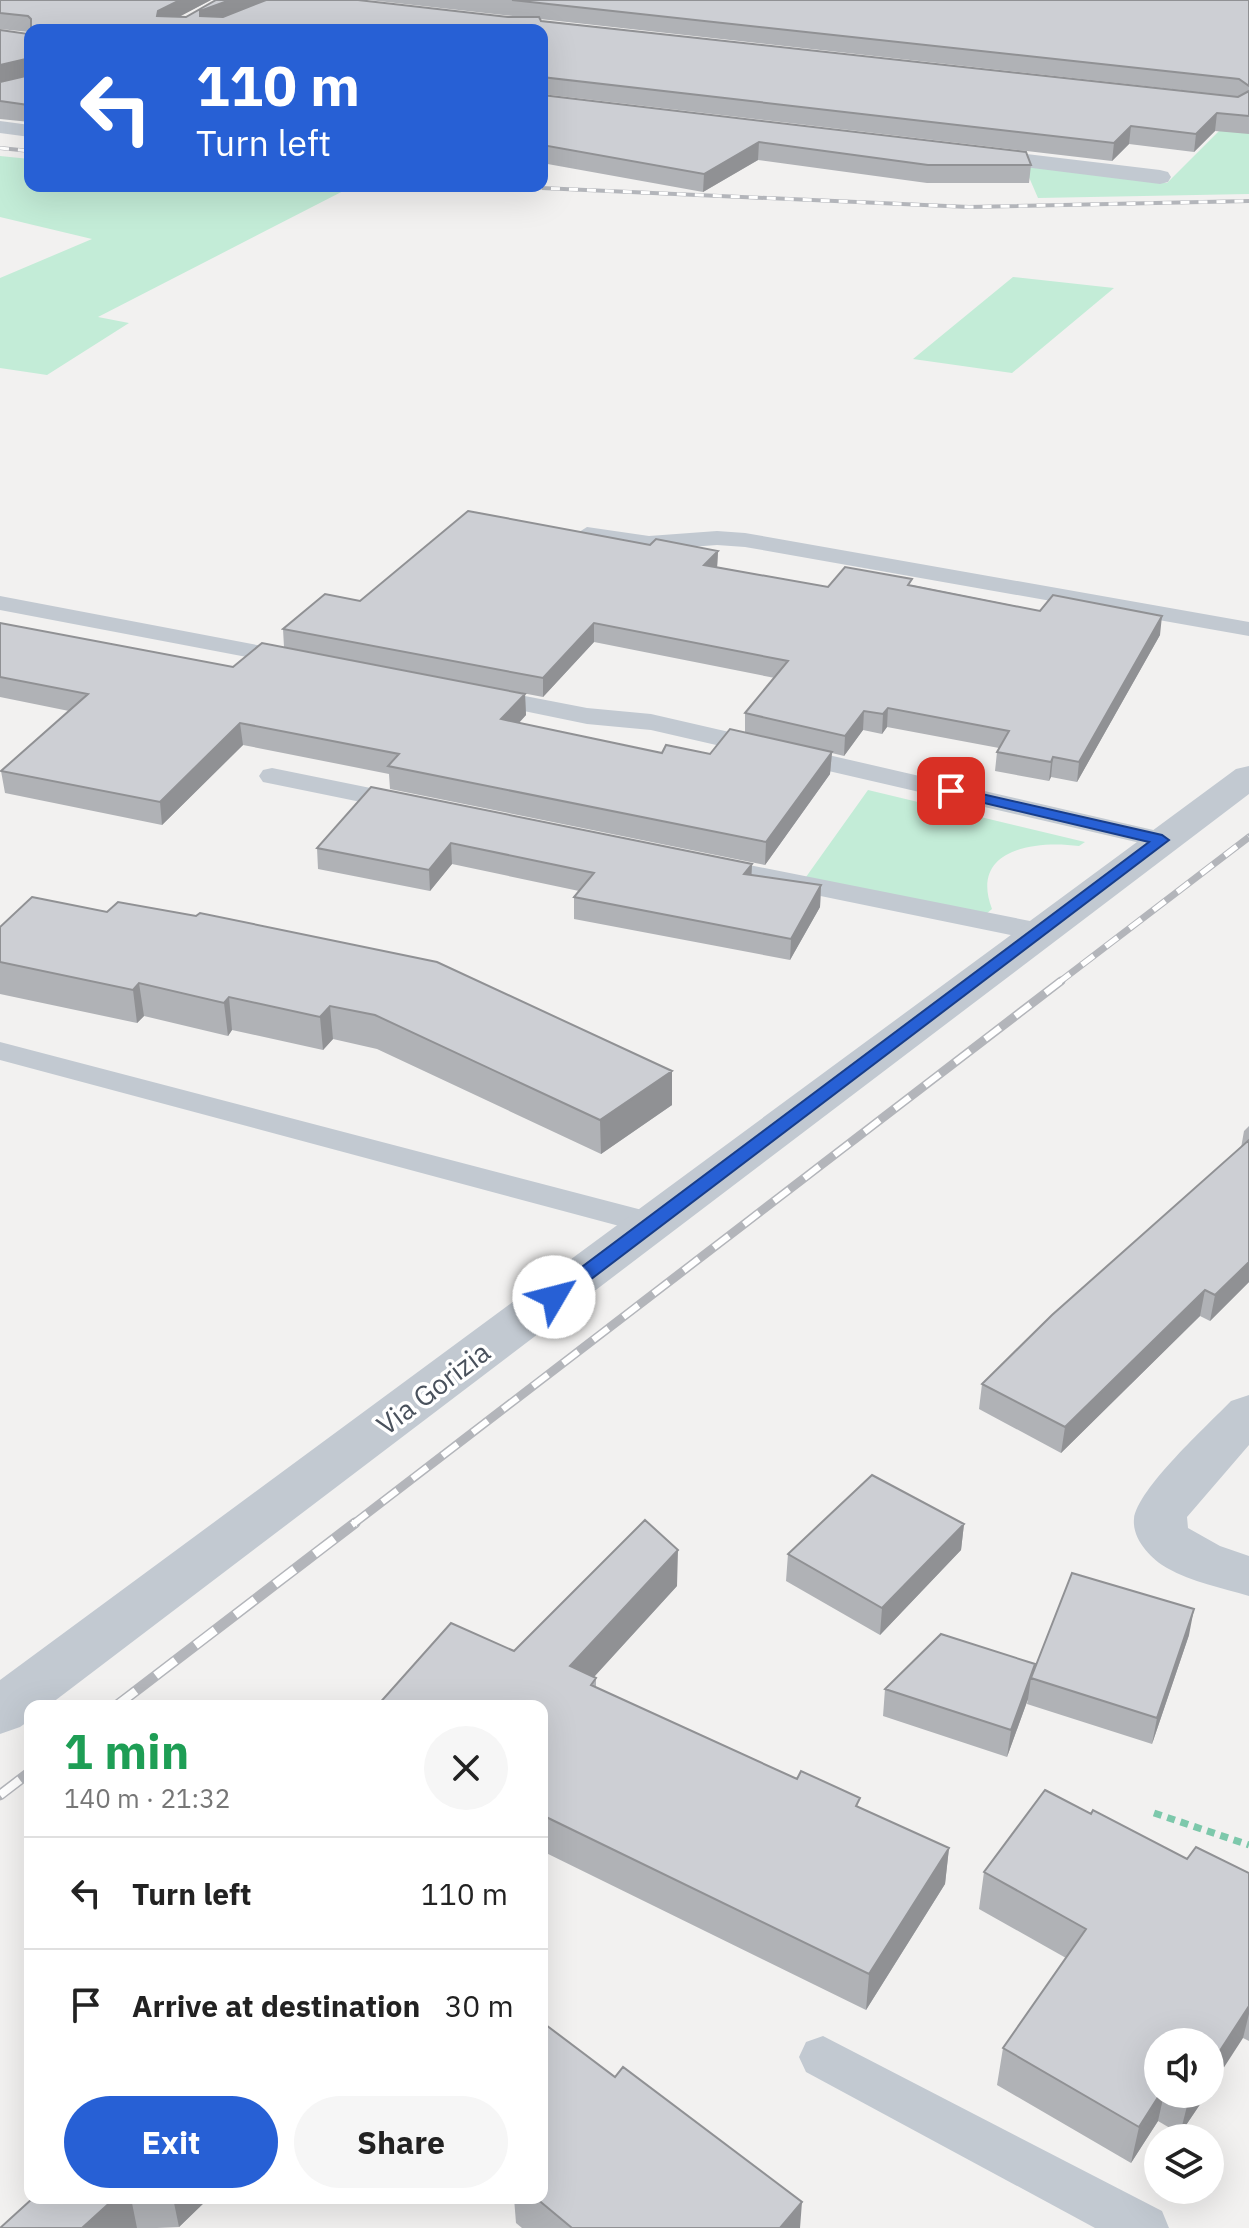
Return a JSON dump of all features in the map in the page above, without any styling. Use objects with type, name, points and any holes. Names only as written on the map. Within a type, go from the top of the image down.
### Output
[{"type":"street","points":[[0,127],[24,130]]},
{"type":"street","points":[[940,151],[1160,177]]},
{"type":"street","name":"Via Gorizia","points":[[0,1711],[1249,777]]},
{"type":"street","points":[[1249,1413],[1169,1500],[1162,1509],[1161,1520],[1163,1532],[1181,1552],[1249,1576]]},
{"type":"lane","points":[[564,529],[649,543],[717,538],[745,540],[1249,629]]},
{"type":"lane","points":[[0,603],[324,665]]},
{"type":"lane","points":[[463,692],[587,716],[651,722],[1162,840]]},
{"type":"lane","points":[[272,776],[428,808]]},
{"type":"lane","points":[[679,858],[1040,932]]},
{"type":"lane","points":[[0,1051],[653,1224]]},
{"type":"lane","points":[[823,2057],[1144,2228]]},
{"type":"path","points":[[1154,1813],[1249,1845]]},
{"type":"green space","points":[[1240,110],[1249,111],[1249,194],[1038,198],[1025,168],[1041,167],[1167,183]]},
{"type":"green space","points":[[0,156],[24,158],[24,192],[341,192],[98,317],[129,323],[47,375],[0,368],[0,278],[92,239],[0,217]]},
{"type":"green space","points":[[1013,277],[1114,288],[1012,373],[913,359]]},
{"type":"green space","points":[[868,790],[1085,842],[1079,846],[1026,847],[998,861],[990,873],[987,889],[992,909],[986,914],[806,877]]},
{"type":"building","points":[[0,0],[180,0],[158,11],[157,16],[186,17],[216,0],[230,0],[200,11],[200,16],[223,17],[266,0],[358,0],[508,17],[539,17],[541,21],[1238,97],[1249,91],[1249,116],[1217,113],[1196,134],[1131,126],[1114,143],[548,78],[548,24],[31,24],[28,16],[0,13]]},
{"type":"building","points":[[512,0],[1249,0],[1249,86],[1239,79]]},
{"type":"building","points":[[0,30],[24,33],[24,59],[0,65]]},
{"type":"building","points":[[24,76],[24,104],[0,101],[0,82]]},
{"type":"building","points":[[548,96],[1026,152],[1031,165],[928,165],[759,142],[704,174],[548,146]]},
{"type":"building","points":[[468,511],[650,545],[656,539],[718,551],[704,565],[828,587],[845,567],[912,579],[908,585],[1040,611],[1053,595],[1162,616],[1079,762],[1053,757],[1051,762],[997,752],[1009,731],[888,708],[883,714],[864,711],[845,736],[745,713],[788,661],[594,623],[543,678],[283,629],[325,594],[360,601]]},
{"type":"building","points":[[0,623],[233,667],[262,643],[525,694],[501,719],[662,753],[666,745],[710,754],[730,729],[832,752],[766,842],[388,766],[399,754],[240,723],[160,802],[1,771],[88,694],[0,677]]},
{"type":"building","points":[[371,787],[752,864],[744,874],[821,885],[791,939],[574,897],[594,873],[451,843],[429,870],[317,848]]},
{"type":"building","points":[[32,897],[107,912],[118,902],[196,916],[200,913],[437,962],[672,1071],[600,1120],[375,1015],[330,1006],[320,1017],[229,997],[224,1003],[139,983],[133,990],[0,962],[0,927]]},
{"type":"building","points":[[1249,1140],[1249,1262],[1215,1295],[1205,1290],[1065,1427],[982,1384],[1052,1315]]},
{"type":"building","points":[[872,1475],[964,1524],[882,1608],[788,1554]]},
{"type":"building","points":[[645,1520],[678,1550],[570,1666],[596,1678],[591,1685],[797,1779],[801,1771],[860,1798],[856,1806],[949,1848],[869,1974],[548,1818],[548,1700],[382,1700],[451,1623],[514,1651]]},
{"type":"building","points":[[1072,1573],[1194,1609],[1157,1718],[1031,1678]]},
{"type":"building","points":[[941,1634],[1035,1664],[1011,1730],[885,1689]]},
{"type":"building","points":[[1045,1790],[1091,1814],[1093,1810],[1187,1859],[1196,1847],[1249,1873],[1249,2006],[1224,2044],[1224,2028],[1144,2028],[1144,2108],[1151,2108],[1139,2127],[1003,2048],[1086,1929],[984,1872]]},
{"type":"building","points":[[548,2027],[615,2077],[623,2067],[802,2202],[780,2228],[572,2228],[543,2204],[548,2204]]},
{"type":"building","points":[[26,2204],[108,2204],[82,2228],[0,2228]]},
{"type":"railway","points":[[0,148],[24,150]]},
{"type":"railway","points":[[548,188],[969,207],[1249,201]]},
{"type":"railway","points":[[1058,983],[1249,837]]},
{"type":"railway","points":[[352,1525],[1061,981]]},
{"type":"railway","points":[[124,1700],[355,1523]]},
{"type":"railway","points":[[0,1795],[24,1777]]},
{"type":"route","points":[[554,1297],[1162,840],[951,791]]}]
